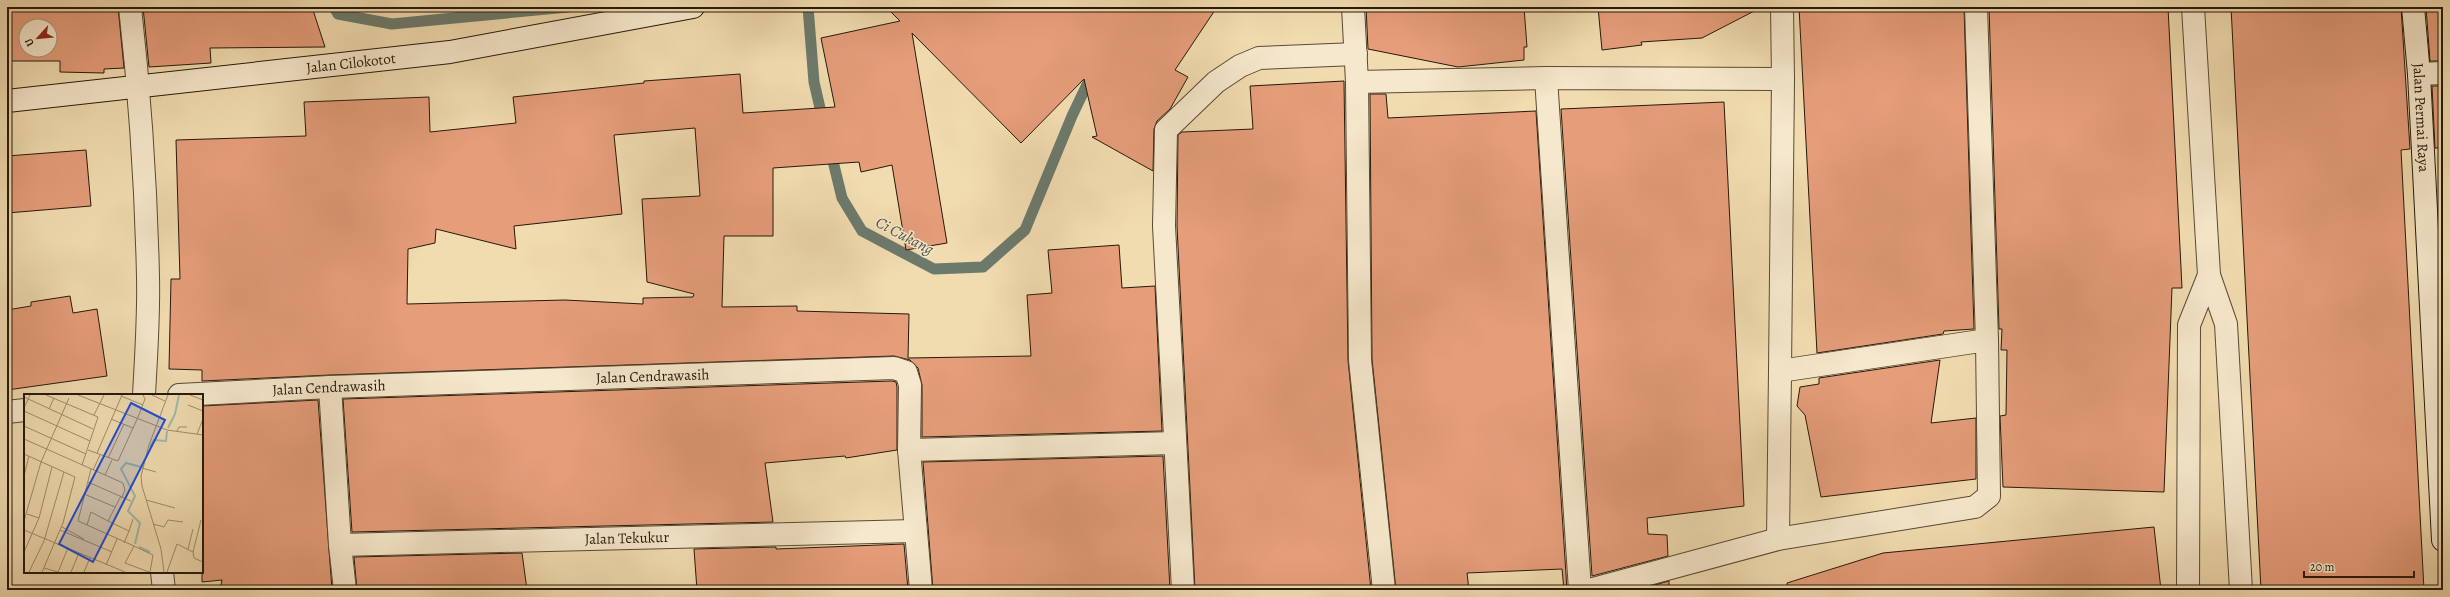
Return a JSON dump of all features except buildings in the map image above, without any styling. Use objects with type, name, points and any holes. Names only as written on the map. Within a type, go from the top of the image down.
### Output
[{"type":"street","points":[[130,7],[139,85],[148,279],[144,394]]},
{"type":"street","name":"Jalan Cilokotot","points":[[7,101],[139,85],[450,52],[693,7]]},
{"type":"street","points":[[1353,7],[1357,82],[1360,360],[1384,590]]},
{"type":"street","points":[[1778,539],[1783,79],[1782,7]]},
{"type":"street","points":[[1589,590],[1778,539],[1975,507],[1989,496],[1987,340],[1976,7]]},
{"type":"street","points":[[2194,7],[2209,275],[2226,324],[2241,590]]},
{"type":"street","name":"Jalan Permai Raya","points":[[2413,7],[2436,250],[2443,540]]},
{"type":"street","points":[[1183,590],[1164,226],[1166,130],[1216,82],[1240,66],[1259,58],[1356,54]]},
{"type":"street","points":[[2419,74],[2443,73]]},
{"type":"street","points":[[1357,82],[1546,78],[1783,79]]},
{"type":"street","points":[[1546,78],[1580,590]]},
{"type":"street","points":[[2188,590],[2189,325],[2209,275]]},
{"type":"street","points":[[1780,371],[1987,340]]},
{"type":"street","name":"Jalan Cendrawasih","points":[[198,394],[330,387],[894,368],[906,372],[910,385],[909,450],[921,590]]},
{"type":"street","points":[[330,387],[340,545],[345,590]]},
{"type":"street","points":[[7,412],[24,410]]},
{"type":"street","points":[[909,450],[1175,443]]},
{"type":"street","name":"Jalan Tekukur","points":[[340,545],[915,531]]},
{"type":"street","points":[[162,573],[164,590]]},
{"type":"waterway","name":"Ci Cukang","points":[[334,7],[338,14],[392,24],[568,7]]},
{"type":"waterway","name":"Ci Cukang","points":[[808,7],[814,82],[823,121]]},
{"type":"waterway","name":"Ci Cukang","points":[[830,149],[842,198],[862,231],[934,269],[983,267],[1025,230],[1072,116],[1092,74]]}]
